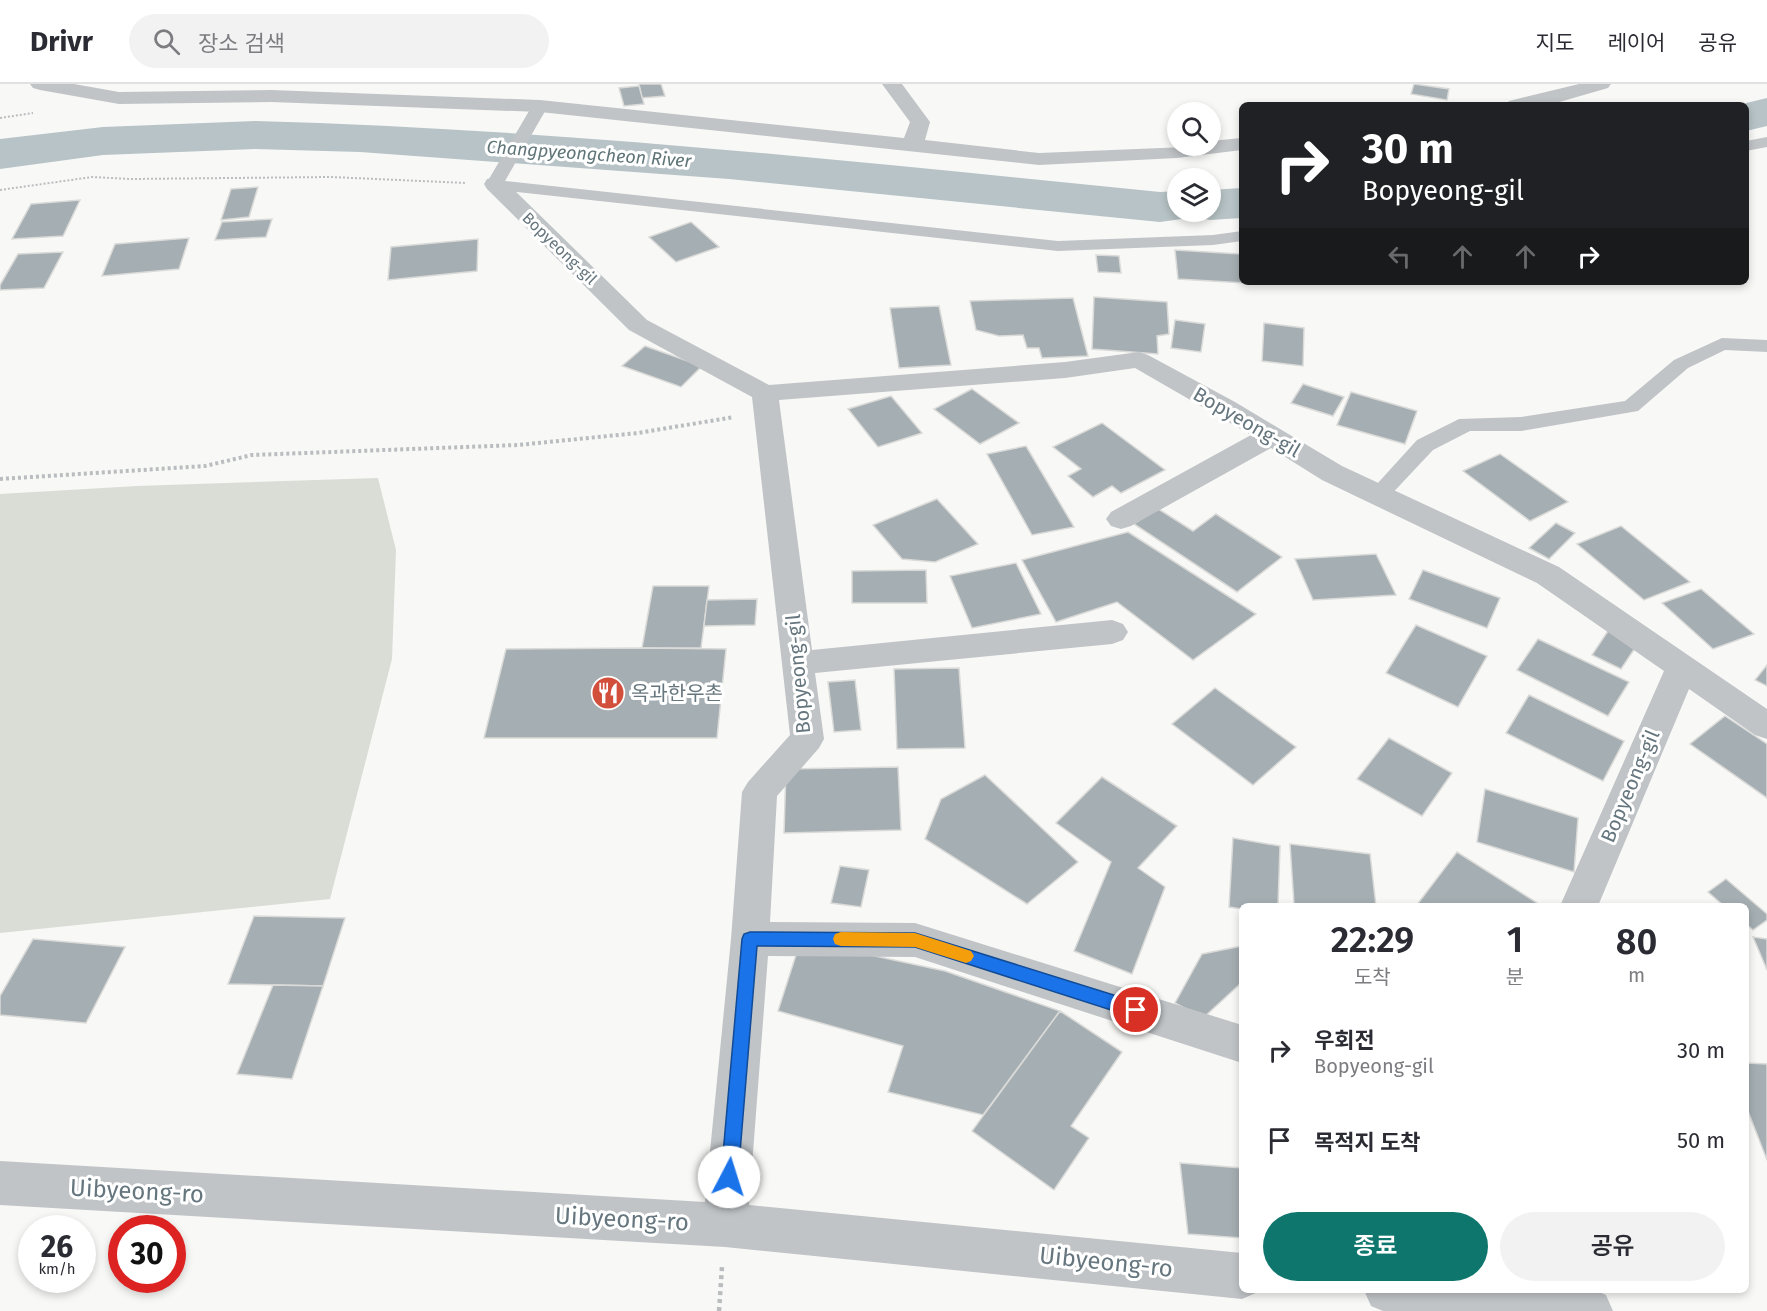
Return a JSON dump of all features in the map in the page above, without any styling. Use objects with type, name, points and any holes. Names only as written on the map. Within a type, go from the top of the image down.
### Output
[{"type":"street","points":[[40,84],[119,98],[271,96],[464,102],[1039,159],[1177,152],[1239,144]]},
{"type":"street","points":[[892,84],[891,86],[920,122],[912,147]]},
{"type":"street","points":[[1532,102],[1601,84]]},
{"type":"street","name":"Bopyeong-gil","points":[[495,184],[638,326],[767,403],[1139,360],[1332,473],[1548,575],[1767,726]]},
{"type":"street","name":"Bopyeong-gil","points":[[725,1225],[750,939],[760,792],[807,739],[767,403]]},
{"type":"street","points":[[1121,519],[1271,436]]},
{"type":"street","points":[[798,663],[1112,632]]},
{"type":"street","name":"Bopyeong-gil","points":[[1580,903],[1682,667]]},
{"type":"street","points":[[750,939],[915,940],[1239,1043]]},
{"type":"street","name":"Uibyeong-ro","points":[[0,1184],[725,1225],[1239,1276]]},
{"type":"street","points":[[1453,1293],[1475,1294],[1590,1311]]},
{"type":"lane","points":[[539,110],[495,184],[1058,246],[1213,240],[1239,236]]},
{"type":"lane","points":[[1749,145],[1767,142]]},
{"type":"lane","points":[[1378,495],[1425,445],[1466,424],[1521,424],[1630,406],[1681,364],[1722,345],[1767,346]]},
{"type":"path","points":[[0,190],[92,177],[130,179],[331,177],[495,184]]},
{"type":"path","points":[[0,479],[205,466],[252,455],[518,445],[638,434],[767,403]]},
{"type":"shaded area","points":[[378,478],[396,550],[392,659],[330,899],[0,933],[0,494],[137,486]]},
{"type":"building","points":[[639,84],[661,84],[665,96],[642,98]]},
{"type":"building","points":[[1414,84],[1449,89],[1447,100],[1411,94]]},
{"type":"building","points":[[639,86],[644,104],[624,106],[619,88]]},
{"type":"building","points":[[258,187],[249,217],[221,220],[231,189]]},
{"type":"building","points":[[80,200],[63,236],[12,239],[31,204]]},
{"type":"building","points":[[272,219],[266,237],[215,240],[222,222]]},
{"type":"building","points":[[691,222],[719,247],[676,262],[649,237]]},
{"type":"building","points":[[189,238],[179,269],[102,276],[115,244]]},
{"type":"building","points":[[478,239],[477,271],[388,280],[391,247]]},
{"type":"building","points":[[1175,250],[1239,254],[1239,283],[1178,279]]},
{"type":"building","points":[[63,252],[44,288],[0,290],[0,285],[18,254]]},
{"type":"building","points":[[1096,255],[1119,256],[1121,273],[1098,272]]},
{"type":"building","points":[[1094,297],[1167,302],[1169,334],[1157,336],[1158,354],[1092,349]]},
{"type":"building","points":[[1073,298],[1088,356],[1042,358],[1039,348],[1027,348],[1023,335],[999,336],[976,330],[970,301]]},
{"type":"building","points":[[939,306],[951,365],[899,368],[890,308]]},
{"type":"building","points":[[1175,320],[1205,324],[1201,352],[1171,348]]},
{"type":"building","points":[[1264,323],[1304,328],[1303,366],[1262,361]]},
{"type":"building","points":[[645,346],[702,366],[681,387],[622,366]]},
{"type":"building","points":[[1303,384],[1344,397],[1333,416],[1291,403]]},
{"type":"building","points":[[972,389],[1019,423],[980,444],[934,409]]},
{"type":"building","points":[[1351,392],[1417,411],[1405,444],[1337,425]]},
{"type":"building","points":[[891,396],[922,433],[878,447],[848,409]]},
{"type":"building","points":[[1102,423],[1165,470],[1121,493],[1112,486],[1093,497],[1068,476],[1081,469],[1053,447]]},
{"type":"building","points":[[1026,446],[1074,527],[1032,535],[987,454]]},
{"type":"building","points":[[1500,454],[1568,502],[1530,521],[1463,471]]},
{"type":"building","points":[[937,499],[978,544],[935,562],[902,559],[873,525]]},
{"type":"building","points":[[1157,508],[1193,531],[1216,514],[1282,557],[1237,592],[1134,524]]},
{"type":"building","points":[[1556,523],[1575,533],[1549,559],[1529,548]]},
{"type":"building","points":[[1621,526],[1690,582],[1644,600],[1577,544]]},
{"type":"building","points":[[1128,532],[1256,614],[1193,660],[1117,602],[1056,622],[1022,560]]},
{"type":"building","points":[[1376,554],[1396,595],[1313,600],[1295,559]]},
{"type":"building","points":[[1016,563],[1041,614],[972,628],[950,576]]},
{"type":"building","points":[[926,570],[927,603],[852,603],[852,571]]},
{"type":"building","points":[[1423,570],[1500,598],[1487,628],[1409,599]]},
{"type":"building","points":[[653,586],[709,586],[701,648],[642,648]]},
{"type":"building","points":[[1701,589],[1754,634],[1713,649],[1662,603]]},
{"type":"building","points":[[757,599],[755,625],[704,626],[707,600]]},
{"type":"building","points":[[1416,625],[1487,656],[1458,707],[1386,673]]},
{"type":"building","points":[[1610,628],[1639,642],[1621,669],[1592,655]]},
{"type":"building","points":[[1538,639],[1629,682],[1608,716],[1517,670]]},
{"type":"building","name":"옥과한우촌","points":[[506,649],[726,649],[717,738],[484,738]]},
{"type":"building","points":[[1767,665],[1767,686],[1755,680]]},
{"type":"building","points":[[959,668],[965,748],[897,749],[894,669]]},
{"type":"building","points":[[855,680],[861,730],[834,732],[828,682]]},
{"type":"building","points":[[1215,688],[1296,747],[1253,785],[1172,724]]},
{"type":"building","points":[[1529,695],[1624,741],[1603,781],[1506,733]]},
{"type":"building","points":[[1725,716],[1767,744],[1767,798],[1690,744]]},
{"type":"building","points":[[1389,738],[1452,773],[1422,816],[1357,779]]},
{"type":"building","points":[[898,767],[901,830],[784,833],[786,769]]},
{"type":"building","points":[[985,775],[1078,862],[1027,904],[925,839],[941,799]]},
{"type":"building","points":[[1102,777],[1177,826],[1138,868],[1165,887],[1132,974],[1074,951],[1111,862],[1056,823]]},
{"type":"building","points":[[1485,789],[1578,818],[1574,872],[1477,842]]},
{"type":"building","points":[[1233,838],[1280,846],[1278,903],[1239,903],[1239,909],[1229,907]]},
{"type":"building","points":[[1290,844],[1370,854],[1376,903],[1294,903]]},
{"type":"building","points":[[1457,852],[1537,903],[1418,903]]},
{"type":"building","points":[[840,866],[869,870],[861,907],[831,903]]},
{"type":"building","points":[[1726,879],[1767,914],[1767,920],[1753,930],[1749,927],[1749,903],[1721,903],[1708,892]]},
{"type":"building","points":[[254,916],[345,918],[323,986],[228,984]]},
{"type":"building","points":[[1753,937],[1767,939],[1767,970]]},
{"type":"building","points":[[33,939],[125,947],[86,1023],[0,1015],[0,996]]},
{"type":"building","points":[[833,947],[945,971],[1060,1011],[983,1115],[888,1092],[903,1046],[778,1011],[796,955]]},
{"type":"building","points":[[1239,947],[1239,985],[1203,1018],[1175,1003],[1202,954]]},
{"type":"building","points":[[273,985],[323,986],[292,1079],[237,1074]]},
{"type":"building","points":[[1060,1011],[1122,1052],[1071,1126],[1089,1138],[1054,1190],[972,1131]]},
{"type":"building","points":[[1749,1063],[1767,1064],[1767,1160],[1749,1114]]},
{"type":"building","points":[[1180,1163],[1239,1168],[1239,1238],[1188,1234]]},
{"type":"waterway","name":"Changpyeongcheon River","points":[[1749,116],[1767,112]]},
{"type":"waterway","name":"Changpyeongcheon River","points":[[0,154],[103,141],[255,135],[360,138],[729,164],[1167,207]]},
{"type":"waterway","name":"Changpyeongcheon River","points":[[1221,204],[1239,203]]},
{"type":"slow traffic","points":[[841,939],[915,940],[966,956]]},
{"type":"place","name":"옥과한우촌","points":[[608,693]]},
{"type":"route","points":[[729,1177],[750,939],[915,940],[1136,1010]]}]
